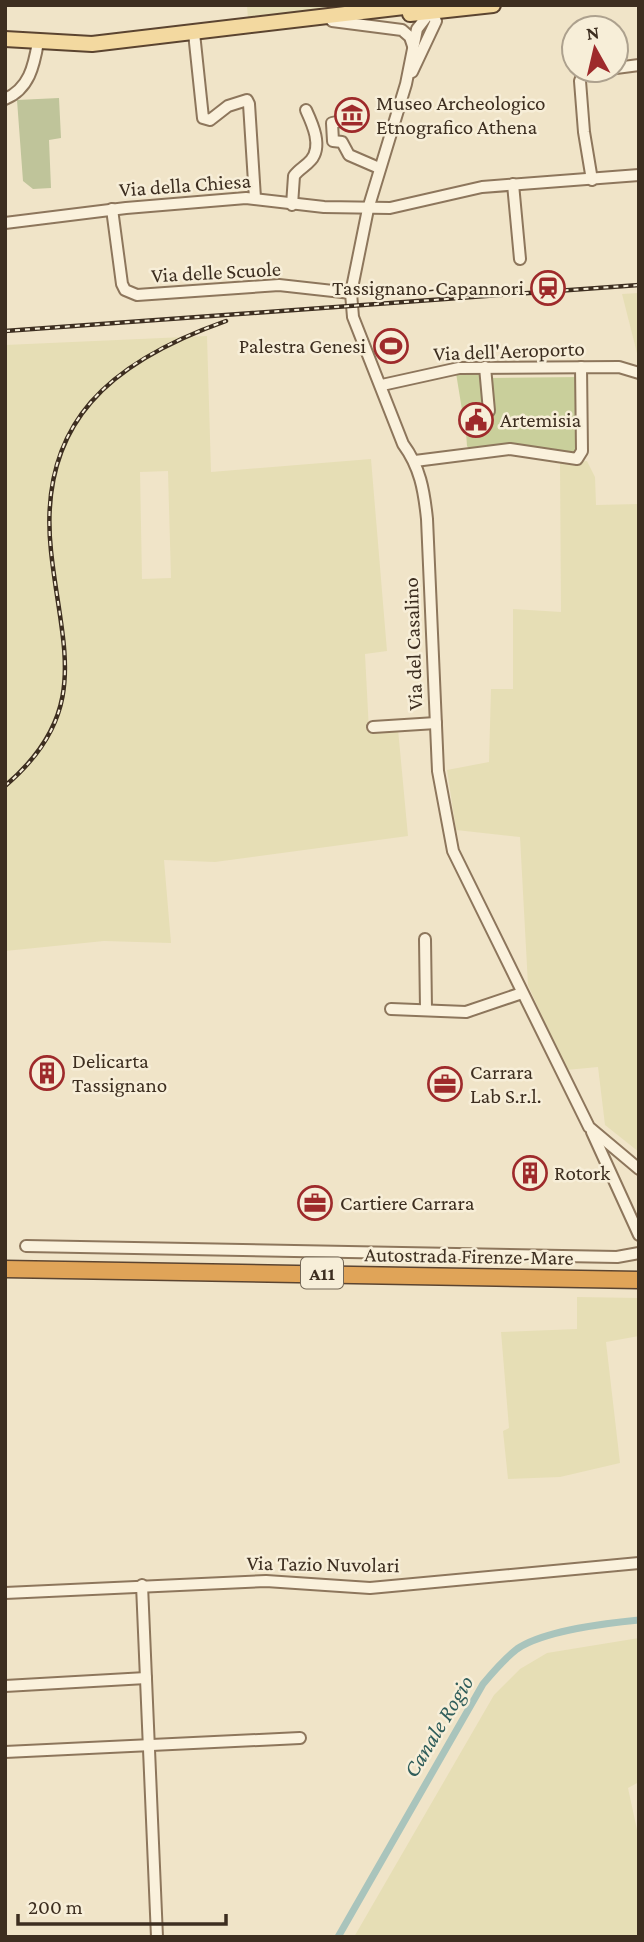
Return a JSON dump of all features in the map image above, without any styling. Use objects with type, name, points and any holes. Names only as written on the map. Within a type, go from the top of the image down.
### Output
[{"type":"highway","name":"Autostrada Firenze-Mare","points":[[5,1260],[639,1271]]},
{"type":"highway","name":"Autostrada Firenze-Mare","points":[[5,1269],[639,1280]]},
{"type":"main road","points":[[279,23],[493,5]]},
{"type":"main road","points":[[5,38],[92,44],[383,9],[428,10]]},
{"type":"street","points":[[406,83],[433,29],[440,18],[453,8]]},
{"type":"street","points":[[406,83],[413,46],[421,21],[428,10],[436,21],[433,29]]},
{"type":"street","points":[[330,20],[402,30],[410,37],[413,46]]},
{"type":"street","points":[[194,33],[203,118],[210,120],[236,102],[247,100],[249,104],[255,198]]},
{"type":"street","points":[[5,99],[18,92],[30,76],[38,42]]},
{"type":"street","name":"Via del Casalino","points":[[406,83],[368,209],[351,293],[354,317],[403,444],[415,461],[423,484],[428,519],[441,801],[453,850],[589,1127],[639,1169]]},
{"type":"street","points":[[580,84],[584,132],[592,180]]},
{"type":"street","points":[[292,205],[294,176],[313,159],[316,147],[315,129],[306,110]]},
{"type":"street","points":[[348,110],[347,120],[332,122],[333,141],[342,142],[349,155],[379,168]]},
{"type":"street","name":"Via della Chiesa","points":[[5,223],[113,209],[255,198],[292,205],[368,209],[418,204],[465,190],[639,175]]},
{"type":"street","points":[[513,184],[520,258]]},
{"type":"street","name":"Via delle Scuole","points":[[113,209],[122,285],[125,290],[138,295],[279,285],[351,293]]},
{"type":"street","points":[[485,367],[489,411]]},
{"type":"street","name":"Via dell'Aeroporto","points":[[382,385],[435,372],[485,367],[620,367],[639,373]]},
{"type":"street","points":[[415,461],[510,449],[577,459],[582,451],[581,367]]},
{"type":"street","points":[[373,727],[436,723]]},
{"type":"street","points":[[425,939],[426,1009]]},
{"type":"street","points":[[391,1009],[470,1012],[522,993]]},
{"type":"street","points":[[589,1127],[639,1235]]},
{"type":"street","points":[[26,1246],[617,1257],[639,1252]]},
{"type":"street","name":"Via Tazio Nuvolari","points":[[5,1593],[266,1581],[370,1588],[639,1563]]},
{"type":"street","points":[[142,1585],[157,1937]]},
{"type":"street","points":[[5,1686],[146,1678]]},
{"type":"street","points":[[5,1752],[300,1738]]},
{"type":"shaded area","points":[[247,5],[354,5],[353,11],[248,20]]},
{"type":"shaded area","points":[[639,293],[639,361],[622,294]]},
{"type":"shaded area","points":[[207,336],[211,472],[371,459],[387,651],[365,654],[369,731],[398,729],[408,836],[215,862],[164,860],[171,943],[104,941],[5,951],[5,345]],"holes":[[[168,471],[171,578],[142,579],[140,472]]]},
{"type":"shaded area","points":[[587,461],[595,477],[596,505],[639,504],[639,1152],[605,1125],[598,1067],[566,1070],[528,985],[520,837],[456,830],[447,770],[489,762],[491,689],[513,689],[513,609],[561,612],[560,463]]},
{"type":"shaded area","points":[[577,1297],[639,1298],[639,1336],[606,1342],[620,1463],[560,1477],[508,1479],[503,1431],[509,1428],[501,1332],[577,1329]]},
{"type":"shaded area","points":[[639,1638],[639,1782],[628,1788],[639,1839],[639,1937],[354,1937],[494,1695],[520,1669],[547,1653]]},
{"type":"green space","points":[[59,98],[61,138],[49,140],[51,188],[33,189],[23,181],[17,100]]},
{"type":"green space","points":[[481,372],[491,378],[581,377],[578,456],[472,452],[467,446],[466,432],[486,428],[485,415],[463,416],[456,373]]},
{"type":"waterway","name":"Canale Rogio","points":[[338,1937],[483,1684],[499,1666],[517,1649],[543,1637],[576,1629],[639,1620]]},
{"type":"railway","points":[[5,331],[639,285]]},
{"type":"railway","points":[[5,786],[33,758],[51,731],[61,704],[65,676],[64,648],[51,551],[50,505],[57,466],[70,432],[91,402],[117,377],[185,337],[226,321]]},
{"type":"place","name":"Museo Archeologico Etnografico Athena","points":[[352,115]]},
{"type":"place","name":"Tassignano-Capannori","points":[[548,288]]},
{"type":"place","name":"Palestra Genesi","points":[[391,346]]},
{"type":"place","name":"Artemisia","points":[[476,420]]},
{"type":"place","name":"Delicarta Tassignano","points":[[47,1073]]},
{"type":"place","name":"Carrara Lab S.r.l.","points":[[445,1084]]},
{"type":"place","name":"Rotork","points":[[530,1173]]},
{"type":"place","name":"Cartiere Carrara","points":[[315,1203]]}]
